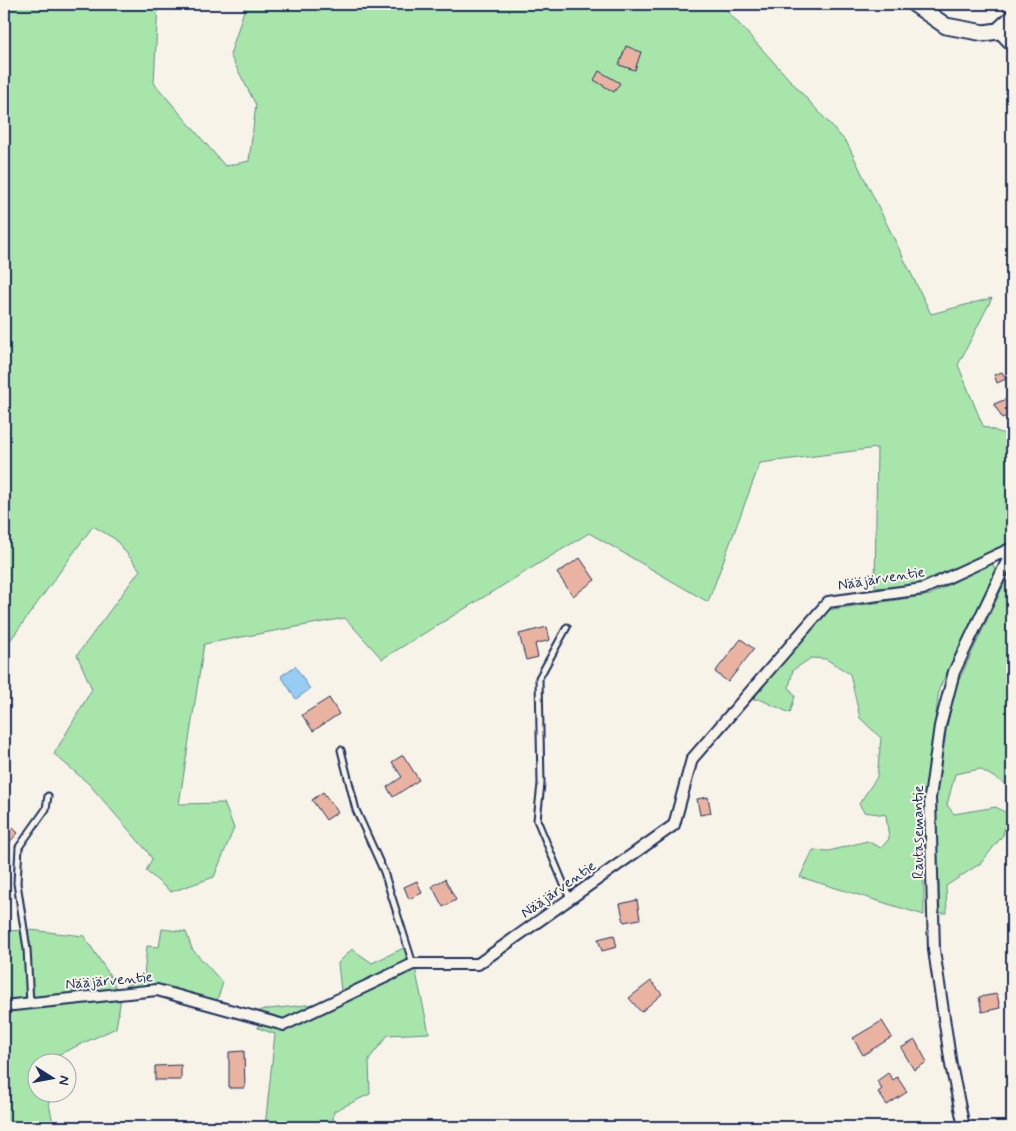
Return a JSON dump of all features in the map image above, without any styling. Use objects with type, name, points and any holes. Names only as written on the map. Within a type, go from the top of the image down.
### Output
[{"type":"street","points":[[914,4],[946,26],[984,33],[998,31],[1012,18]]},
{"type":"street","points":[[998,31],[1012,46]]},
{"type":"street","name":"Nääjärventie","points":[[4,1006],[157,990],[284,1025],[413,964],[478,964],[674,825],[692,759],[828,602],[923,589],[1012,549]]},
{"type":"street","name":"Rautasemantie","points":[[964,1127],[951,1065],[934,950],[930,798],[940,726],[954,672],[1012,549]]},
{"type":"lane","points":[[566,627],[539,678],[541,784],[537,820],[570,899]]},
{"type":"lane","points":[[341,750],[356,810],[384,872],[413,964]]},
{"type":"lane","points":[[30,1003],[27,949],[17,883],[18,847],[46,809],[48,796]]},
{"type":"green space","points":[[4,4],[158,4],[154,83],[225,166],[249,161],[256,105],[230,55],[246,4],[721,4],[847,143],[931,314],[992,298],[958,365],[983,426],[1012,437],[1012,538],[1010,542],[924,584],[875,588],[877,448],[760,463],[708,602],[589,533],[382,659],[345,618],[204,644],[179,804],[224,803],[234,828],[214,877],[171,892],[146,871],[152,859],[147,851],[89,784],[54,754],[92,689],[77,655],[140,570],[115,539],[93,526],[4,649]]},
{"type":"green space","points":[[991,562],[996,570],[939,689],[923,818],[924,915],[800,877],[813,850],[829,851],[867,841],[881,848],[889,839],[886,815],[864,812],[859,804],[877,777],[881,738],[860,718],[850,674],[826,659],[811,658],[793,670],[789,687],[795,696],[790,713],[759,699],[748,700],[827,610],[930,595]]},
{"type":"green space","points":[[1012,567],[1012,788],[980,769],[955,774],[947,805],[954,814],[996,807],[1008,814],[1003,835],[981,863],[946,886],[947,913],[940,913],[935,794],[952,695]]},
{"type":"green space","points":[[162,929],[186,932],[192,949],[223,983],[217,1000],[175,990],[125,986],[144,976],[147,946],[159,947]]},
{"type":"green space","points":[[30,930],[84,936],[109,974],[121,998],[116,1028],[60,1054],[28,1054],[28,1104],[49,1104],[53,1123],[51,1127],[4,1127],[4,931]]},
{"type":"green space","points":[[410,945],[429,1033],[388,1035],[369,1059],[370,1094],[334,1111],[332,1127],[265,1127],[275,1034],[258,1028],[260,1010],[342,1001],[338,963],[352,949],[372,963]]},
{"type":"water","points":[[295,666],[310,689],[296,699],[281,676]]},
{"type":"building","points":[[626,46],[641,52],[635,70],[619,65]]},
{"type":"building","points":[[599,71],[620,83],[614,92],[594,80]]},
{"type":"building","points":[[1002,372],[1006,379],[997,383],[994,375]]},
{"type":"building","points":[[1009,398],[1012,403],[1012,414],[1002,418],[994,404]]},
{"type":"building","points":[[580,558],[595,580],[573,596],[557,573]]},
{"type":"building","points":[[547,627],[550,640],[535,644],[538,657],[526,660],[519,634]]},
{"type":"building","points":[[741,639],[754,649],[728,682],[715,672]]},
{"type":"building","points":[[329,698],[339,714],[313,731],[302,715]]},
{"type":"building","points":[[403,755],[419,780],[393,797],[387,787],[402,777],[392,762]]},
{"type":"building","points":[[323,792],[338,812],[326,820],[312,800]]},
{"type":"building","points":[[708,797],[711,813],[700,815],[697,799]]},
{"type":"building","points":[[4,819],[18,833],[4,848]]},
{"type":"building","points":[[445,879],[456,900],[443,907],[432,886]]},
{"type":"building","points":[[417,881],[422,893],[409,899],[404,887]]},
{"type":"building","points":[[637,900],[640,919],[624,922],[620,904]]},
{"type":"building","points":[[614,935],[617,947],[602,951],[598,939]]},
{"type":"building","points":[[651,981],[662,994],[641,1012],[629,998]]},
{"type":"building","points":[[997,994],[1000,1008],[982,1012],[979,997]]},
{"type":"building","points":[[882,1021],[892,1037],[863,1055],[853,1038]]},
{"type":"building","points":[[915,1040],[927,1062],[914,1070],[901,1048]]},
{"type":"building","points":[[244,1051],[245,1088],[229,1088],[229,1052]]},
{"type":"building","points":[[181,1065],[181,1080],[155,1080],[155,1066]]},
{"type":"building","points":[[888,1073],[893,1080],[897,1077],[907,1092],[887,1105],[878,1092],[882,1089],[877,1081]]}]
